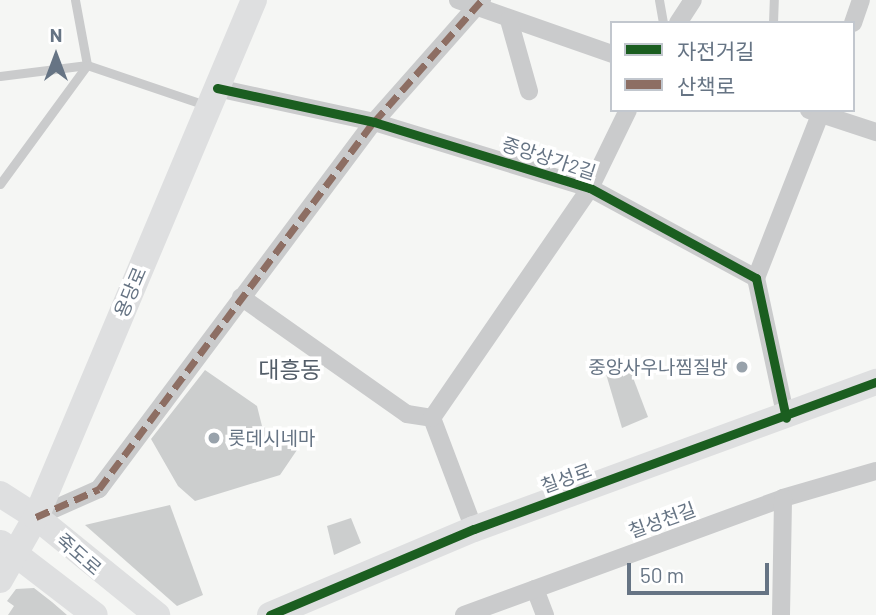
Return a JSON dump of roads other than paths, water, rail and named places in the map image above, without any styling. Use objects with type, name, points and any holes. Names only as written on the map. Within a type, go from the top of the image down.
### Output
[{"type":"main road","name":"용당로","points":[[0,580],[7,546],[36,517],[254,0]]},
{"type":"main road","name":"칠성로","points":[[270,615],[474,529],[786,418],[876,382]]},
{"type":"main road","name":"죽도로","points":[[0,494],[36,517],[157,615]]},
{"type":"main road","name":"죽도로","points":[[7,546],[94,615]]},
{"type":"street","points":[[458,0],[479,4],[509,20],[610,53]]},
{"type":"street","points":[[679,21],[693,0]]},
{"type":"street","points":[[854,21],[861,0]]},
{"type":"street","points":[[36,517],[99,489],[374,122],[479,4]]},
{"type":"street","points":[[509,20],[529,91]]},
{"type":"street","name":"중앙상가2길","points":[[213,97],[374,122],[590,188],[756,278]]},
{"type":"street","points":[[432,418],[590,188],[627,112]]},
{"type":"street","points":[[786,418],[756,278],[817,112]]},
{"type":"street","points":[[820,112],[876,132]]},
{"type":"street","points":[[241,298],[407,414],[432,418]]},
{"type":"street","points":[[432,418],[474,529]]},
{"type":"street","name":"칠성천길","points":[[464,615],[783,498],[876,471]]},
{"type":"street","points":[[781,615],[783,498]]},
{"type":"street","points":[[535,589],[545,615]]},
{"type":"lane","points":[[0,184],[87,65],[75,0]]},
{"type":"lane","points":[[659,0],[663,21]]},
{"type":"lane","points":[[773,21],[774,0]]},
{"type":"lane","points":[[0,76],[87,65],[213,97]]},
{"type":"place","name":"중앙사우나찜질방","points":[[742,367]]},
{"type":"place","name":"롯데시네마","points":[[214,438]]},
{"type":"district","name":"대흥동","points":[[290,369]]}]
